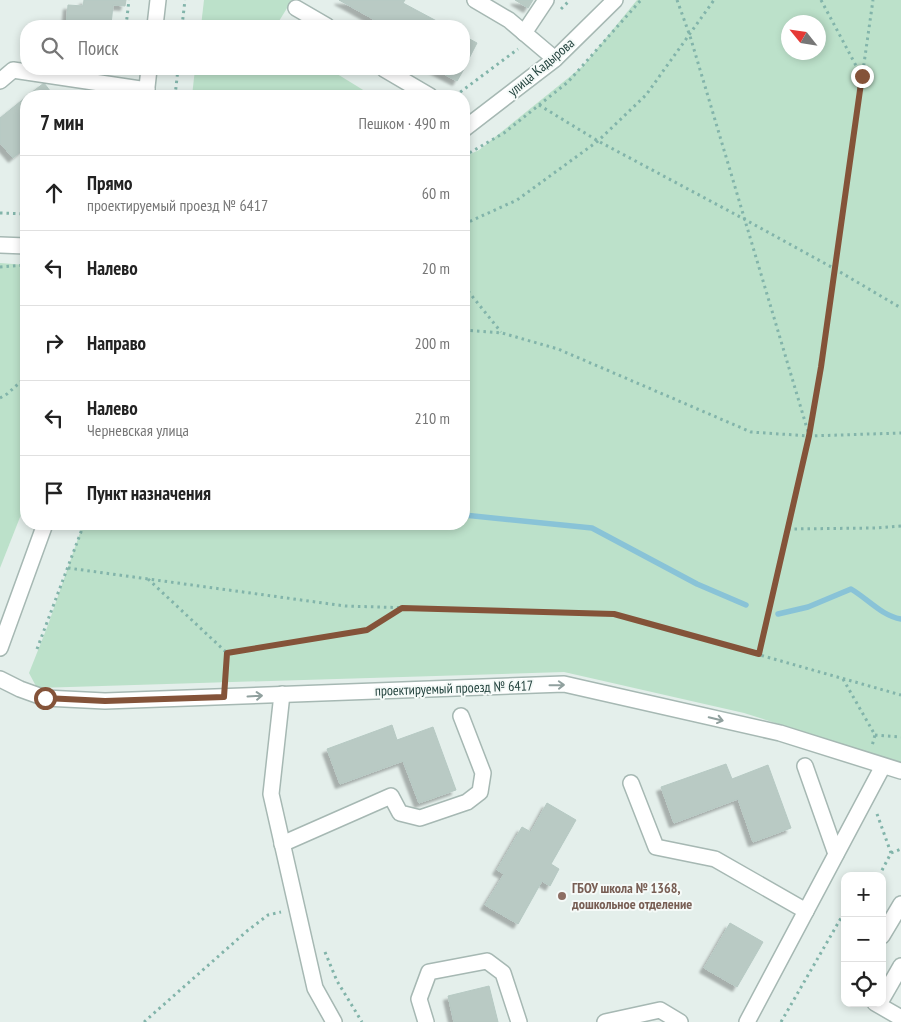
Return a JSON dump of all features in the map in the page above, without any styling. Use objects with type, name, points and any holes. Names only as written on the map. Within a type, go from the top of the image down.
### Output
[{"type":"street","points":[[155,20],[158,0]]},
{"type":"street","points":[[475,0],[510,20],[555,60]]},
{"type":"street","name":"улица Кадырова","points":[[470,122],[555,60],[615,0]]},
{"type":"street","points":[[527,36],[542,1]]},
{"type":"street","points":[[296,8],[317,20]]},
{"type":"street","points":[[0,81],[13,70],[20,71]]},
{"type":"street","points":[[42,75],[129,90]]},
{"type":"street","points":[[146,90],[148,75]]},
{"type":"street","points":[[394,75],[420,90]]},
{"type":"street","points":[[0,245],[20,246]]},
{"type":"street","points":[[0,648],[43,530]]},
{"type":"street","name":"проектируемый проезд № 6417","points":[[0,679],[32,694],[57,700],[105,701],[564,684],[780,733],[901,771]]},
{"type":"street","points":[[282,694],[271,794],[315,988],[334,1022]]},
{"type":"street","points":[[282,844],[391,796],[400,813],[420,818],[467,802],[474,797],[480,792],[483,773],[461,716]]},
{"type":"street","points":[[805,766],[836,854]]},
{"type":"street","points":[[746,1022],[883,766]]},
{"type":"street","points":[[631,783],[656,847],[715,859],[806,911]]},
{"type":"street","points":[[886,929],[901,904]]},
{"type":"street","points":[[426,1022],[419,999],[429,972],[487,961],[503,973],[518,1022]]},
{"type":"street","points":[[886,991],[901,966]]},
{"type":"street","points":[[885,1007],[901,1018]]},
{"type":"street","points":[[606,1022],[660,1010],[680,1022]]},
{"type":"path","points":[[127,20],[129,0]]},
{"type":"path","points":[[183,20],[185,0]]},
{"type":"path","points":[[557,13],[570,0]]},
{"type":"path","points":[[470,153],[504,133],[568,82],[641,0]]},
{"type":"path","points":[[677,0],[690,36],[809,436]]},
{"type":"path","points":[[470,221],[517,200],[598,141],[646,95],[714,0]]},
{"type":"path","points":[[821,0],[862,76]]},
{"type":"path","points":[[759,654],[809,436],[821,367],[873,0]]},
{"type":"path","points":[[461,90],[527,36]]},
{"type":"path","points":[[176,90],[177,75]]},
{"type":"path","points":[[539,105],[598,141],[835,269],[901,308]]},
{"type":"path","points":[[0,213],[20,214]]},
{"type":"path","points":[[0,267],[20,265]]},
{"type":"path","points":[[470,293],[502,333]]},
{"type":"path","points":[[470,330],[502,333],[558,349],[751,432],[809,436],[901,433]]},
{"type":"path","points":[[0,398],[20,382]]},
{"type":"path","points":[[788,529],[901,526]]},
{"type":"path","points":[[37,649],[82,530]]},
{"type":"path","points":[[68,568],[345,606],[614,614],[901,695]]},
{"type":"path","points":[[148,579],[227,653]]},
{"type":"path","points":[[227,653],[367,630],[402,608]]},
{"type":"path","points":[[224,697],[227,653]]},
{"type":"path","points":[[843,678],[875,735],[868,761]]},
{"type":"path","points":[[875,735],[901,737]]},
{"type":"path","points":[[869,793],[892,854]]},
{"type":"path","points":[[881,872],[892,854],[901,849]]},
{"type":"path","points":[[144,1022],[247,931],[268,915],[296,907]]},
{"type":"path","points":[[781,1022],[841,918]]},
{"type":"path","points":[[323,945],[336,981],[362,1022]]},
{"type":"green space","points":[[204,0],[292,0],[280,20],[202,20]]},
{"type":"green space","points":[[637,0],[901,0],[901,763],[744,713],[564,672],[37,688],[29,673],[81,530],[470,530],[470,154],[479,150],[583,66]]},
{"type":"green space","points":[[194,75],[339,75],[363,90],[193,90]]},
{"type":"green space","points":[[0,263],[20,265],[20,517],[0,568]]},
{"type":"building","points":[[84,0],[126,0],[125,6],[113,5],[112,20],[67,20],[68,5],[83,6]]},
{"type":"building","points":[[339,0],[405,0],[403,3],[435,20],[375,20]]},
{"type":"building","points":[[515,0],[533,0],[528,8]]},
{"type":"building","points":[[470,39],[477,43],[470,56]]},
{"type":"building","points":[[446,75],[460,75],[457,81]]},
{"type":"building","points":[[44,83],[49,90],[35,90]]},
{"type":"building","points":[[20,102],[20,152],[13,158],[0,143],[0,118]]},
{"type":"building","points":[[392,725],[397,740],[433,727],[456,790],[419,803],[403,761],[340,784],[327,749]]},
{"type":"building","points":[[726,764],[732,779],[768,765],[791,828],[753,842],[738,799],[674,823],[661,787]]},
{"type":"building","points":[[547,803],[576,820],[551,864],[559,869],[550,886],[542,881],[518,924],[485,905],[504,874],[497,870],[522,827],[531,832]]},
{"type":"building","points":[[730,923],[763,942],[737,987],[704,968]]},
{"type":"building","points":[[489,986],[498,1022],[454,1022],[448,996]]},
{"type":"waterway","points":[[470,516],[592,528],[697,584],[746,605]]},
{"type":"waterway","points":[[778,614],[808,607],[851,589],[881,611],[901,619]]},
{"type":"place","name":"ГБОУ школа № 1368, дошкольное отделение","points":[[562,896]]},
{"type":"route","points":[[45,698],[105,701],[224,697],[227,653],[367,630],[402,608],[614,614],[759,654],[809,436],[821,367],[862,76]]}]
